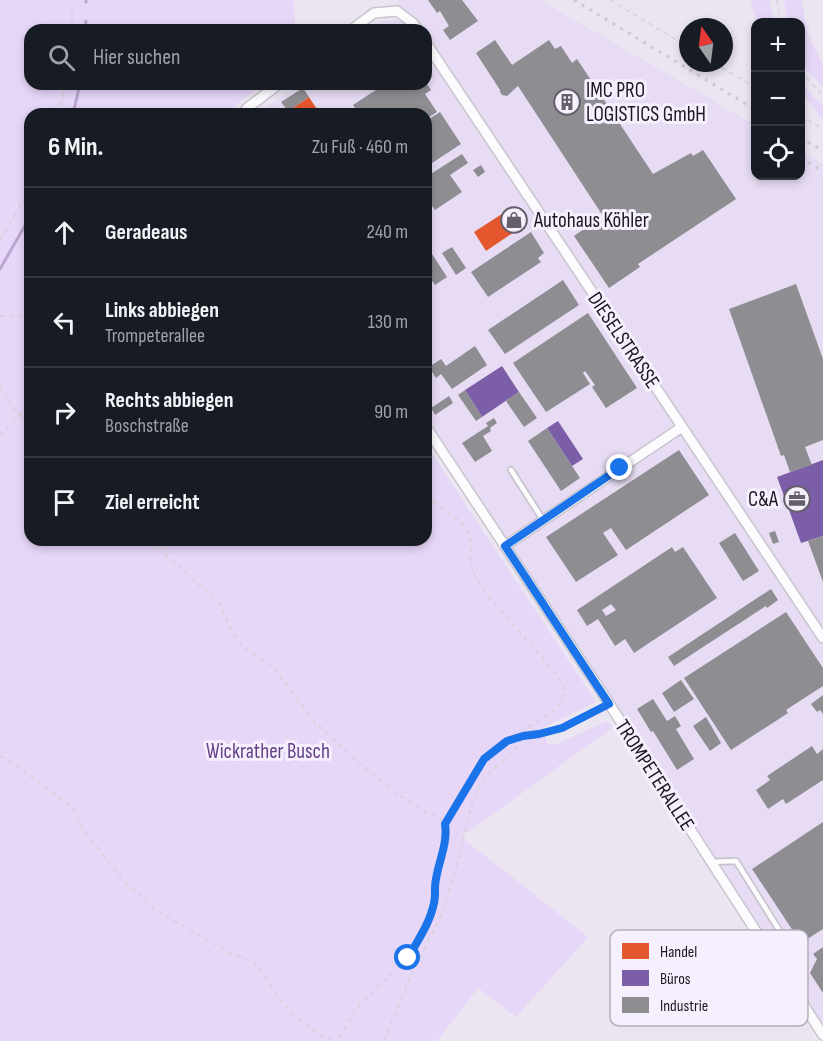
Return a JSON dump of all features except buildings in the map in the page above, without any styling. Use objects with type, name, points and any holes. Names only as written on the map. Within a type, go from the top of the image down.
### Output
[{"type":"street","points":[[359,24],[374,13],[397,11],[414,24]]},
{"type":"street","name":"DIESELSTRASSE","points":[[432,52],[823,638]]},
{"type":"street","points":[[247,108],[271,90]]},
{"type":"street","points":[[505,546],[682,426]]},
{"type":"street","name":"TROMPETERALLEE","points":[[432,436],[755,930]]},
{"type":"street","name":"TROMPETERALLEE","points":[[808,1012],[823,1035]]},
{"type":"lane","points":[[511,470],[543,520]]},
{"type":"lane","points":[[711,862],[735,861],[779,930]]},
{"type":"path","points":[[72,0],[72,24]]},
{"type":"path","points":[[610,0],[679,42]]},
{"type":"path","points":[[777,0],[779,18]]},
{"type":"path","points":[[729,72],[751,85]]},
{"type":"path","points":[[802,72],[823,96]]},
{"type":"path","points":[[60,108],[64,90]]},
{"type":"path","points":[[805,118],[823,129]]},
{"type":"path","points":[[0,240],[24,200]]},
{"type":"path","points":[[0,316],[24,317]]},
{"type":"path","points":[[0,385],[13,408],[24,419]]},
{"type":"path","points":[[0,436],[24,409]]},
{"type":"path","points":[[384,1041],[410,978],[440,918],[459,857],[472,803],[482,780],[517,747],[529,726],[557,709],[561,703],[564,687],[553,670],[485,593],[474,574],[470,560],[471,543],[468,532],[461,522],[432,500]]},
{"type":"path","points":[[0,756],[17,766],[74,810],[82,828],[123,880],[157,911],[230,953],[253,962],[294,1015],[322,1036],[335,1041],[359,1005],[408,958],[429,921],[435,901],[435,880],[442,855],[445,824],[438,817],[422,810],[393,791],[315,722],[273,666],[246,649],[233,634],[220,604],[157,546]]},
{"type":"path","points":[[445,824],[484,759],[507,741],[562,728],[609,704]]},
{"type":"shaded area","points":[[399,0],[540,0],[751,123],[751,180],[805,180],[805,153],[823,164],[823,1026],[808,1003],[808,930],[761,930],[432,427],[432,108],[266,108],[290,90],[432,90],[432,24],[377,24],[381,21],[399,20]]},
{"type":"green space","name":"Wickrather Busch","points":[[0,0],[293,0],[295,24],[24,24],[24,90],[255,90],[232,108],[24,108],[24,546],[432,546],[432,454],[596,702],[544,727],[547,744],[554,745],[608,721],[612,728],[461,837],[588,937],[516,1017],[478,988],[437,1041],[0,1041]]},
{"type":"green space","points":[[751,0],[770,0],[773,18],[756,18]]},
{"type":"green space","points":[[784,0],[802,0],[805,18],[787,18]]},
{"type":"green space","points":[[805,20],[807,33],[823,64],[823,87],[805,65]]},
{"type":"green space","points":[[805,87],[823,105],[823,121],[807,99]]},
{"type":"waterway","points":[[74,108],[79,90]]},
{"type":"waterway","points":[[0,269],[24,227]]},
{"type":"railway","points":[[574,0],[751,107]]},
{"type":"railway","points":[[805,140],[823,151]]},
{"type":"railway","points":[[805,161],[823,171]]},
{"type":"place","name":"IMC PRO LOGISTICS GmbH","points":[[567,102]]},
{"type":"place","name":"Autohaus Köhler","points":[[514,220]]},
{"type":"place","name":"C&A","points":[[797,499]]},
{"type":"route","points":[[408,958],[429,921],[435,901],[435,880],[442,855],[445,824],[484,759],[507,741],[562,728],[609,704],[505,546],[620,468]]}]
